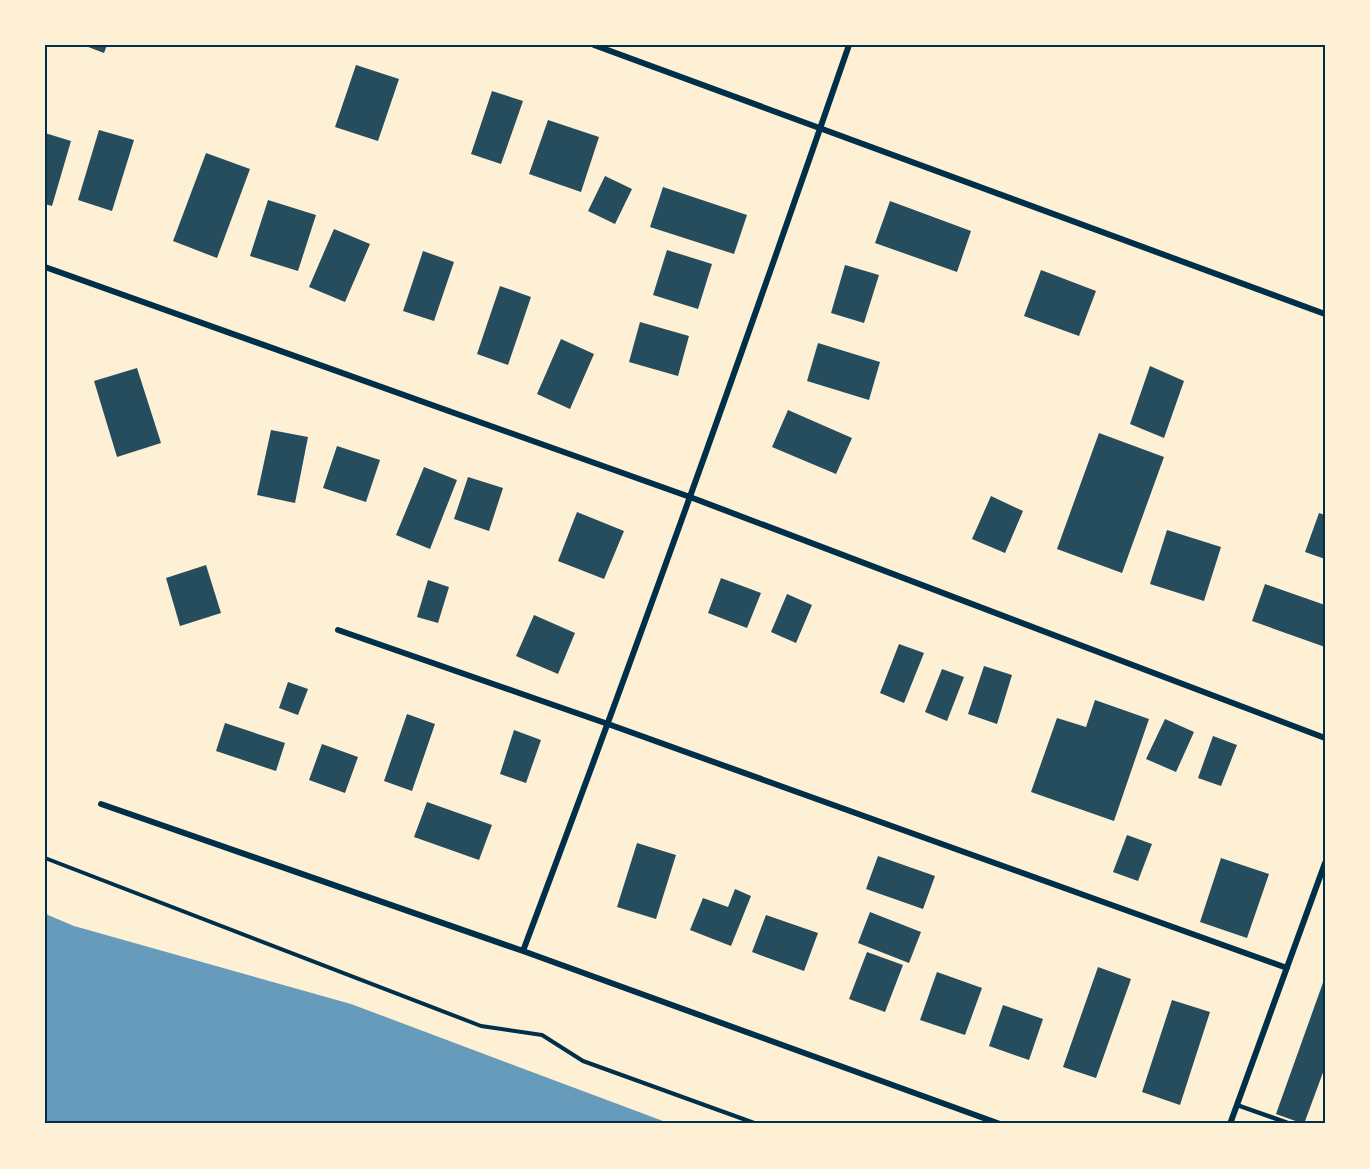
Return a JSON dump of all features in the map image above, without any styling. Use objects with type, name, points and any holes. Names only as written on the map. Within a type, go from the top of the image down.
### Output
[{"type":"street","points":[[594,45],[1325,314]]},
{"type":"street","points":[[523,951],[690,497],[849,45]]},
{"type":"street","points":[[45,267],[690,497],[1325,738]]},
{"type":"street","points":[[338,630],[608,724],[1287,968]]},
{"type":"street","points":[[101,804],[523,951],[1000,1124]]},
{"type":"street","points":[[1230,1124],[1325,863]]},
{"type":"lane","points":[[1237,1105],[1291,1124]]},
{"type":"path","points":[[45,858],[481,1026],[542,1035],[583,1061],[757,1124]]},
{"type":"water","points":[[45,912],[74,926],[351,1004],[671,1124],[45,1124]]},
{"type":"building","points":[[83,45],[107,45],[104,53]]},
{"type":"building","points":[[356,65],[399,79],[378,141],[335,127]]},
{"type":"building","points":[[492,91],[523,101],[501,164],[471,154]]},
{"type":"building","points":[[548,120],[599,137],[581,192],[529,174]]},
{"type":"building","points":[[99,130],[134,140],[112,211],[78,200]]},
{"type":"building","points":[[45,133],[71,141],[52,206],[45,204]]},
{"type":"building","points":[[206,153],[250,169],[217,258],[173,241]]},
{"type":"building","points":[[605,176],[632,189],[615,224],[588,211]]},
{"type":"building","points":[[663,187],[747,215],[734,254],[650,227]]},
{"type":"building","points":[[268,200],[316,215],[298,271],[250,256]]},
{"type":"building","points":[[890,201],[971,231],[957,272],[875,243]]},
{"type":"building","points":[[334,229],[370,244],[345,302],[309,287]]},
{"type":"building","points":[[667,250],[712,264],[698,309],[653,295]]},
{"type":"building","points":[[423,251],[454,262],[434,321],[403,311]]},
{"type":"building","points":[[845,265],[879,275],[864,323],[831,313]]},
{"type":"building","points":[[1041,270],[1096,291],[1079,336],[1024,316]]},
{"type":"building","points":[[500,286],[531,297],[508,365],[477,354]]},
{"type":"building","points":[[640,322],[689,336],[678,376],[629,362]]},
{"type":"building","points":[[561,339],[594,354],[570,409],[537,394]]},
{"type":"building","points":[[818,343],[880,362],[869,400],[807,381]]},
{"type":"building","points":[[1150,366],[1184,381],[1164,438],[1130,424]]},
{"type":"building","points":[[137,368],[161,443],[117,457],[94,381]]},
{"type":"building","points":[[788,410],[852,438],[836,474],[772,447]]},
{"type":"building","points":[[271,430],[308,437],[295,503],[257,495]]},
{"type":"building","points":[[1099,433],[1164,457],[1122,573],[1057,549]]},
{"type":"building","points":[[337,446],[380,460],[366,502],[323,488]]},
{"type":"building","points":[[424,467],[457,480],[430,549],[396,535]]},
{"type":"building","points":[[468,477],[503,488],[489,531],[454,519]]},
{"type":"building","points":[[991,496],[1023,511],[1005,553],[972,539]]},
{"type":"building","points":[[577,512],[624,531],[604,579],[558,561]]},
{"type":"building","points":[[1319,513],[1325,515],[1325,559],[1305,552]]},
{"type":"building","points":[[1167,530],[1221,547],[1204,601],[1150,584]]},
{"type":"building","points":[[206,565],[221,613],[180,626],[166,578]]},
{"type":"building","points":[[721,578],[761,593],[747,628],[708,613]]},
{"type":"building","points":[[428,580],[449,587],[438,623],[417,617]]},
{"type":"building","points":[[1265,584],[1325,605],[1325,647],[1252,621]]},
{"type":"building","points":[[787,594],[812,605],[796,643],[771,632]]},
{"type":"building","points":[[534,615],[575,633],[558,674],[516,656]]},
{"type":"building","points":[[899,644],[924,653],[904,703],[880,693]]},
{"type":"building","points":[[984,666],[1012,675],[997,724],[968,714]]},
{"type":"building","points":[[942,669],[964,677],[947,721],[925,712]]},
{"type":"building","points":[[288,682],[308,689],[298,715],[279,708]]},
{"type":"building","points":[[1095,700],[1149,719],[1114,821],[1031,792],[1057,718],[1086,727]]},
{"type":"building","points":[[407,714],[435,724],[412,791],[384,781]]},
{"type":"building","points":[[1165,719],[1194,732],[1176,772],[1146,759]]},
{"type":"building","points":[[225,723],[285,743],[276,771],[216,751]]},
{"type":"building","points":[[514,730],[541,740],[526,783],[500,774]]},
{"type":"building","points":[[1213,736],[1237,745],[1221,786],[1198,778]]},
{"type":"building","points":[[322,744],[358,757],[345,793],[309,780]]},
{"type":"building","points":[[427,802],[492,825],[479,860],[414,837]]},
{"type":"building","points":[[1127,835],[1152,844],[1138,881],[1113,872]]},
{"type":"building","points":[[637,843],[676,855],[656,919],[617,907]]},
{"type":"building","points":[[878,856],[935,876],[923,909],[866,889]]},
{"type":"building","points":[[1221,858],[1269,874],[1247,938],[1200,922]]},
{"type":"building","points":[[735,889],[751,896],[731,946],[690,930],[703,898],[728,907]]},
{"type":"building","points":[[870,912],[921,932],[909,963],[858,943]]},
{"type":"building","points":[[766,915],[818,933],[804,971],[752,952]]},
{"type":"building","points":[[867,952],[903,965],[885,1012],[849,999]]},
{"type":"building","points":[[1098,967],[1131,979],[1096,1078],[1063,1067]]},
{"type":"building","points":[[937,972],[982,988],[965,1035],[920,1020]]},
{"type":"building","points":[[1325,977],[1325,1067],[1304,1124],[1276,1114]]},
{"type":"building","points":[[1172,1000],[1210,1012],[1180,1105],[1142,1092]]},
{"type":"building","points":[[1003,1005],[1043,1019],[1029,1060],[989,1046]]}]
